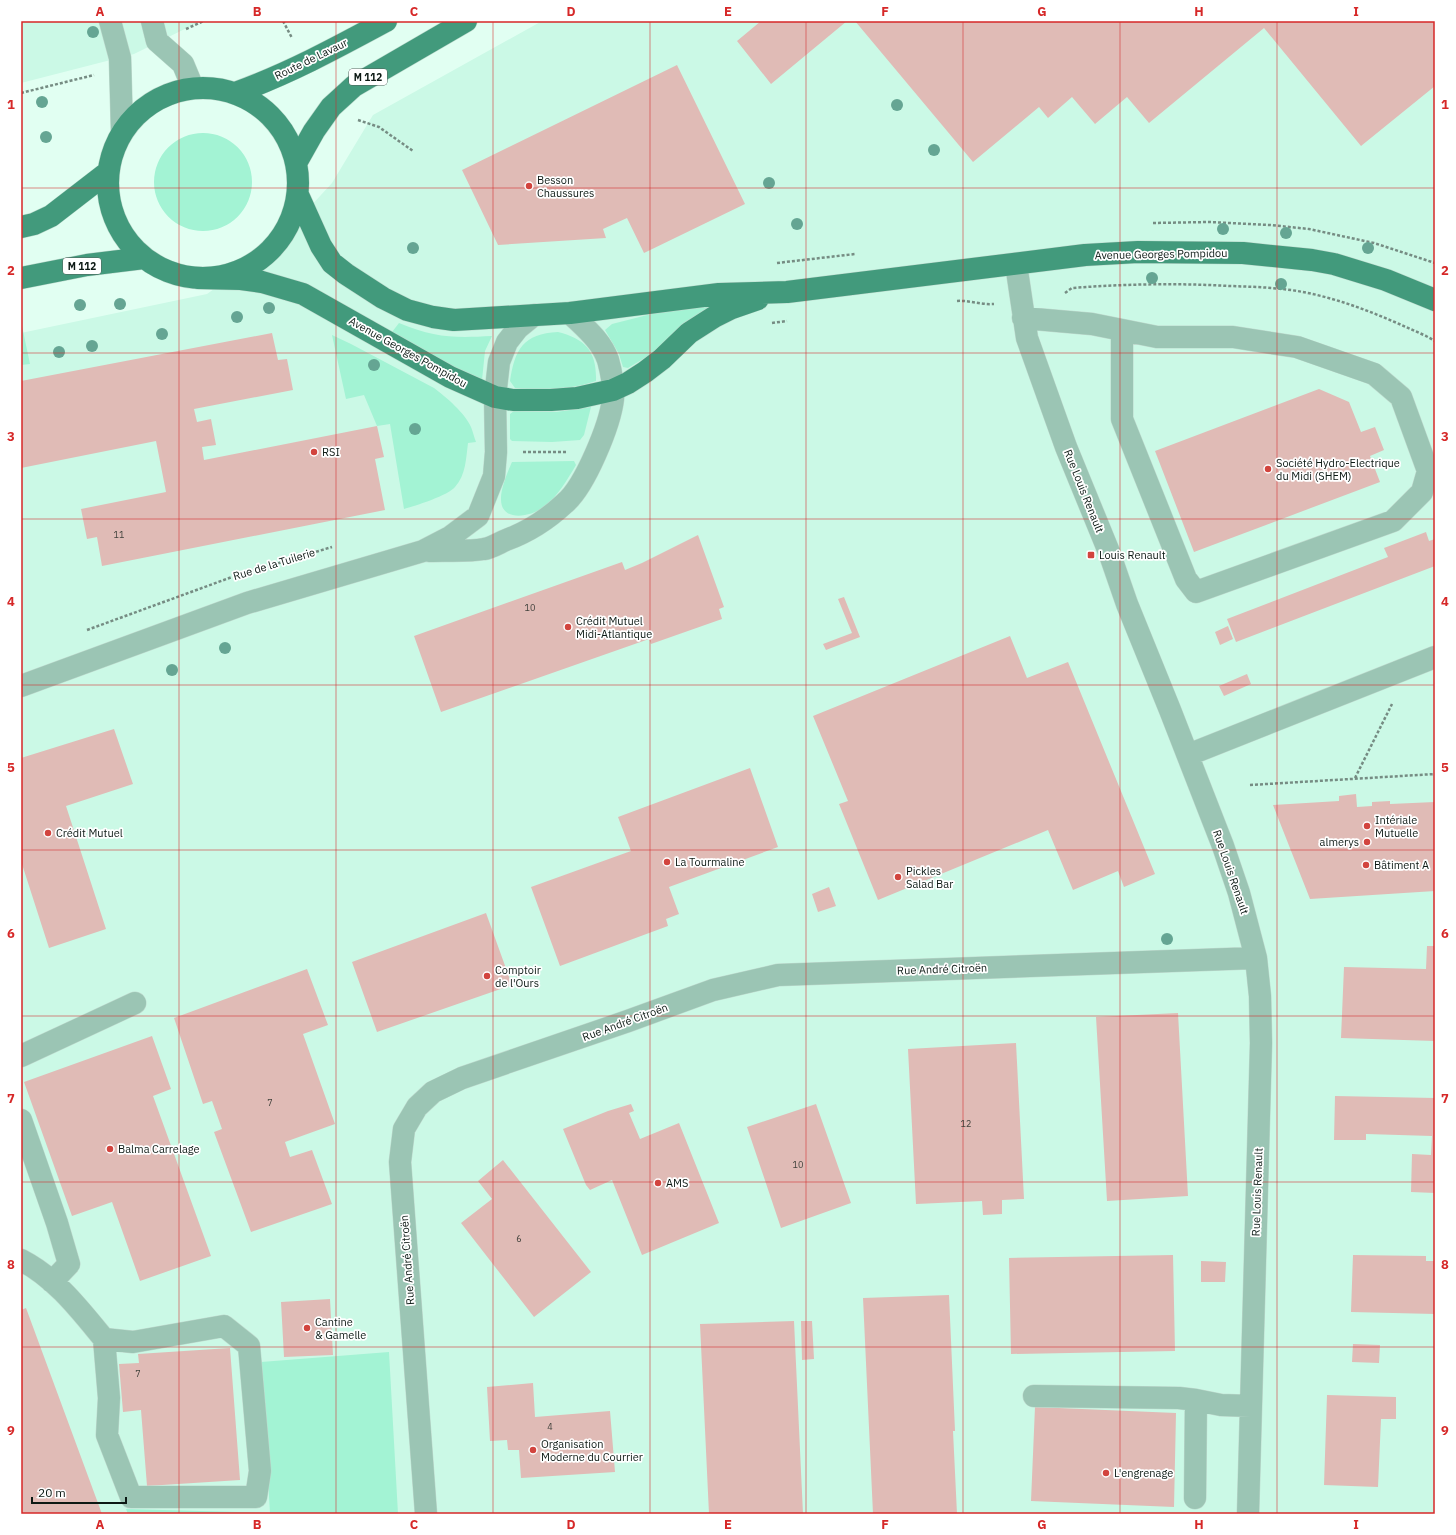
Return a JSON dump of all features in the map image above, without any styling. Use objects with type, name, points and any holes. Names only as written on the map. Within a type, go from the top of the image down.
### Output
[{"type":"main road","name":"Route de Lavaur","points":[[235,93],[264,83],[306,64],[386,21]]},
{"type":"main road","name":"M 112","points":[[296,163],[314,131],[331,107],[354,86],[466,21]]},
{"type":"main road","points":[[193,88],[214,88],[235,93],[256,104],[274,120],[288,140],[296,163],[298,178],[298,195],[290,222],[274,246],[262,258],[247,267],[231,274],[214,277],[197,278],[178,275],[160,268],[144,258],[126,241],[114,220],[108,196],[108,172],[110,158],[122,131],[136,114],[153,101],[172,93],[193,88]]},
{"type":"main road","points":[[21,227],[34,224],[51,216],[108,172]]},
{"type":"main road","name":"Avenue Georges Pompidou","points":[[298,195],[321,246],[332,263],[360,284],[407,310],[433,317],[454,320],[570,313],[719,294],[787,292],[1085,255],[1138,252],[1243,253],[1334,264],[1403,286],[1435,300]]},
{"type":"main road","name":"M 112","points":[[21,278],[87,265],[144,258]]},
{"type":"main road","name":"Avenue Georges Pompidou","points":[[197,278],[241,279],[262,282],[303,294],[450,377],[495,397],[513,400],[551,400],[576,398],[613,390],[628,383],[645,372],[662,359],[689,333],[714,317],[750,301],[787,292]]},
{"type":"street","points":[[110,21],[120,58],[122,131]]},
{"type":"street","points":[[152,21],[157,41],[183,64],[193,88]]},
{"type":"street","name":"Rue Louis Renault","points":[[1016,264],[1026,338],[1066,447],[1109,552],[1127,604],[1223,846],[1239,893],[1256,958],[1260,996],[1261,1043],[1248,1514]]},
{"type":"street","points":[[424,551],[484,549],[514,537],[537,525],[566,502],[583,481],[596,452],[612,401],[613,390],[608,360],[597,340],[570,313]]},
{"type":"street","points":[[21,686],[247,603],[424,551],[450,537],[478,516],[494,476],[496,452],[495,397],[499,362],[507,342],[518,328],[534,315]]},
{"type":"street","points":[[1023,318],[1092,324],[1122,330],[1156,337],[1233,337],[1297,347],[1374,374],[1401,397],[1428,471],[1422,492],[1393,521],[1196,592],[1186,579],[1122,419],[1122,330]]},
{"type":"street","points":[[1188,755],[1435,658]]},
{"type":"street","name":"Rue André Citroën","points":[[426,1514],[400,1162],[404,1129],[417,1108],[433,1092],[462,1078],[713,990],[778,975],[1256,958]]},
{"type":"street","points":[[21,1056],[135,1003]]},
{"type":"street","points":[[21,1120],[57,1223],[69,1264],[52,1282]]},
{"type":"street","points":[[21,1260],[37,1268],[68,1296],[104,1340],[109,1398],[107,1435],[131,1497],[256,1497],[260,1471],[249,1346],[224,1326],[133,1342],[104,1340]]},
{"type":"street","points":[[1034,1396],[1196,1400],[1221,1405],[1251,1406]]},
{"type":"street","points":[[1195,1498],[1196,1400]]},
{"type":"path","points":[[331,107],[378,128],[413,151]]},
{"type":"path","points":[[496,452],[596,452]]},
{"type":"path","name":"Rue de la Tuilerie","points":[[248,572],[337,546]]},
{"type":"path","name":"Rue de la Tuilerie","points":[[86,631],[233,576]]},
{"type":"path","points":[[1354,779],[1410,667]]},
{"type":"path","points":[[1250,785],[1435,774]]},
{"type":"shaded area","points":[[21,21],[201,21],[134,54],[21,83]]},
{"type":"shaded area","points":[[542,21],[1435,21],[1435,1514],[21,1514],[21,333],[207,294],[274,246],[332,183],[373,115]]},
{"type":"green space","points":[[203,133],[222,137],[238,147],[248,163],[252,182],[248,201],[238,217],[222,227],[203,231],[184,227],[168,217],[158,201],[154,182],[158,163],[168,147],[184,137]]},
{"type":"green space","points":[[725,300],[688,322],[648,356],[628,368],[623,367],[619,354],[605,330],[612,324],[687,305]]},
{"type":"green space","points":[[399,323],[423,332],[445,336],[492,336],[485,351],[482,380],[453,367],[392,332]]},
{"type":"green space","points":[[22,326],[30,364],[21,365]]},
{"type":"green space","points":[[558,332],[576,339],[588,348],[594,362],[596,381],[556,389],[515,388],[510,381],[512,370],[518,352],[523,345],[536,336]]},
{"type":"green space","points":[[332,335],[434,388],[464,416],[471,427],[476,442],[468,443],[463,472],[459,482],[452,490],[431,500],[404,509],[390,424],[377,426],[364,395],[346,399]]},
{"type":"green space","points":[[591,407],[584,435],[580,440],[552,442],[512,441],[510,439],[510,414],[514,411],[556,412]]},
{"type":"green space","points":[[574,461],[576,465],[566,482],[554,498],[544,507],[532,513],[517,516],[505,511],[502,506],[501,494],[512,462]]},
{"type":"green space","points":[[389,1352],[398,1514],[128,1514],[126,1509],[270,1513],[261,1362]]},
{"type":"building","points":[[761,21],[847,21],[771,84],[737,41]]},
{"type":"building","points":[[855,21],[1435,21],[1435,86],[1361,146],[1264,28],[1149,123],[1127,97],[1095,124],[1072,97],[1048,118],[1039,107],[973,162]]},
{"type":"building","points":[[677,65],[745,204],[644,253],[627,218],[603,229],[606,238],[498,245],[462,170]]},
{"type":"building","name":"RSI","points":[[272,333],[278,360],[287,359],[293,390],[194,409],[197,422],[211,419],[216,445],[202,447],[204,460],[377,426],[384,457],[375,459],[385,510],[102,566],[97,537],[87,539],[81,509],[166,492],[156,441],[21,468],[21,381]]},
{"type":"building","name":"Société Hydro-Electrique du Midi (SHEM)","points":[[1319,389],[1349,402],[1361,432],[1375,427],[1384,450],[1370,456],[1380,482],[1194,552],[1155,451]]},
{"type":"building","points":[[1426,532],[1429,541],[1435,539],[1435,566],[1236,642],[1227,619],[1388,557],[1384,548]]},
{"type":"building","name":"Crédit Mutuel Midi-Atlantique","points":[[698,535],[724,607],[719,609],[722,619],[651,644],[649,639],[441,712],[414,636],[622,562],[625,570]]},
{"type":"building","points":[[844,597],[860,637],[826,650],[823,644],[852,633],[838,599]]},
{"type":"building","points":[[1228,626],[1233,639],[1220,645],[1215,632]]},
{"type":"building","points":[[1010,636],[1027,678],[1068,662],[1155,874],[1124,887],[1118,871],[1073,890],[1048,830],[878,900],[839,804],[848,801],[813,716]]},
{"type":"building","points":[[1247,674],[1251,684],[1224,696],[1219,686]]},
{"type":"building","name":"Crédit Mutuel","points":[[114,729],[133,784],[66,806],[106,929],[49,948],[21,861],[21,758]]},
{"type":"building","name":"La Tourmaline","points":[[750,768],[778,847],[669,887],[679,914],[666,919],[668,926],[560,966],[531,887],[631,851],[618,817]]},
{"type":"building","name":"Bâtiment A","points":[[1356,794],[1357,807],[1372,806],[1372,802],[1390,801],[1390,804],[1435,802],[1435,891],[1310,899],[1273,805],[1339,801],[1339,796]]},
{"type":"building","points":[[829,887],[836,906],[818,912],[812,894]]},
{"type":"building","points":[[486,913],[512,985],[377,1032],[352,962]]},
{"type":"building","points":[[1427,946],[1435,946],[1435,1041],[1341,1038],[1344,967],[1426,969]]},
{"type":"building","points":[[307,969],[328,1025],[303,1034],[335,1124],[285,1142],[290,1157],[312,1150],[332,1204],[251,1232],[214,1132],[222,1129],[212,1101],[203,1104],[174,1018]]},
{"type":"building","points":[[1178,1013],[1188,1196],[1107,1201],[1096,1017]]},
{"type":"building","name":"Balma Carrelage","points":[[152,1036],[171,1089],[153,1096],[211,1256],[140,1281],[112,1202],[72,1216],[24,1082]]},
{"type":"building","points":[[1016,1043],[1024,1199],[1002,1200],[1002,1214],[983,1215],[982,1201],[916,1204],[908,1049]]},
{"type":"building","points":[[1335,1096],[1435,1098],[1435,1193],[1411,1192],[1412,1154],[1431,1155],[1432,1136],[1366,1134],[1366,1140],[1334,1140]]},
{"type":"building","name":"AMS","points":[[631,1104],[634,1111],[629,1113],[640,1139],[679,1123],[719,1223],[642,1255],[612,1180],[590,1190],[586,1185],[563,1129],[608,1111]]},
{"type":"building","points":[[816,1104],[851,1203],[781,1228],[747,1127]]},
{"type":"building","points":[[503,1160],[591,1272],[534,1317],[461,1223],[492,1199],[478,1181]]},
{"type":"building","points":[[1173,1255],[1175,1351],[1011,1354],[1009,1258]]},
{"type":"building","points":[[1353,1255],[1426,1256],[1426,1261],[1435,1261],[1435,1314],[1351,1312]]},
{"type":"building","points":[[1201,1261],[1226,1262],[1225,1282],[1201,1282]]},
{"type":"building","points":[[949,1295],[957,1514],[873,1514],[863,1298]]},
{"type":"building","name":"Cantine & Gamelle","points":[[330,1299],[333,1355],[284,1357],[281,1302]]},
{"type":"building","points":[[26,1308],[102,1514],[21,1514],[21,1310]]},
{"type":"building","points":[[794,1321],[803,1514],[709,1514],[700,1324]]},
{"type":"building","points":[[801,1321],[812,1321],[814,1359],[802,1360]]},
{"type":"building","points":[[1353,1344],[1380,1345],[1379,1363],[1352,1362]]},
{"type":"building","points":[[230,1348],[240,1480],[147,1486],[141,1410],[123,1412],[119,1364],[139,1363],[138,1354]]},
{"type":"building","points":[[533,1383],[535,1417],[610,1411],[615,1472],[521,1478],[519,1450],[508,1450],[507,1440],[490,1441],[487,1387]]},
{"type":"building","points":[[1327,1395],[1396,1397],[1396,1419],[1381,1419],[1378,1487],[1324,1485]]},
{"type":"building","points":[[1035,1407],[1176,1413],[1174,1507],[1031,1501]]},
{"type":"place","name":"Besson Chaussures","points":[[529,186]]},
{"type":"place","name":"RSI","points":[[314,452]]},
{"type":"place","name":"Société Hydro-Electrique du Midi (SHEM)","points":[[1268,469]]},
{"type":"place","name":"Louis Renault","points":[[1091,555]]},
{"type":"place","name":"Crédit Mutuel Midi-Atlantique","points":[[568,627]]},
{"type":"place","name":"Intériale Mutuelle","points":[[1367,826]]},
{"type":"place","name":"Crédit Mutuel","points":[[48,833]]},
{"type":"place","name":"almerys","points":[[1367,842]]},
{"type":"place","name":"La Tourmaline","points":[[667,862]]},
{"type":"place","name":"Bâtiment A","points":[[1366,865]]},
{"type":"place","name":"Pickles Salad Bar","points":[[898,877]]},
{"type":"place","name":"Comptoir de l'Ours","points":[[487,976]]},
{"type":"place","name":"Balma Carrelage","points":[[110,1149]]},
{"type":"place","name":"AMS","points":[[658,1183]]},
{"type":"place","name":"Cantine & Gamelle","points":[[307,1328]]},
{"type":"place","name":"Organisation Moderne du Courrier","points":[[533,1450]]},
{"type":"place","name":"L'engrenage","points":[[1106,1473]]}]
